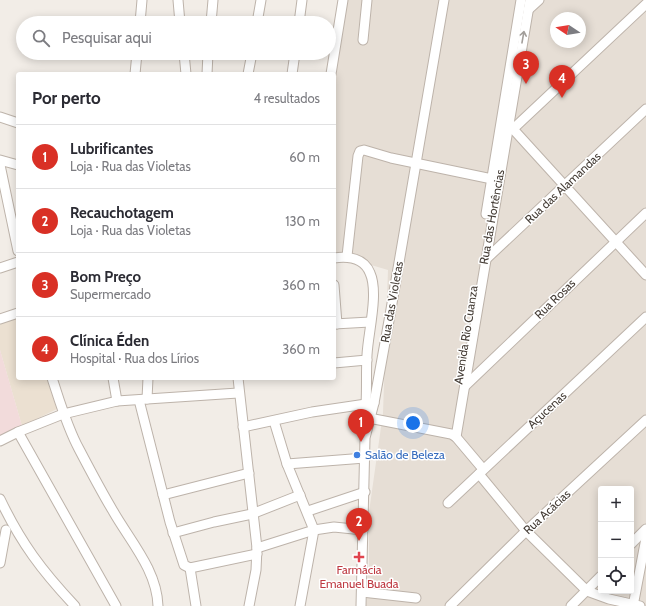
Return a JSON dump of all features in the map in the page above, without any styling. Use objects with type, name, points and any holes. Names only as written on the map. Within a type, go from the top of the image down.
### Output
[{"type":"street","points":[[141,16],[142,0]]},
{"type":"street","points":[[178,0],[179,16]]},
{"type":"street","points":[[212,16],[213,0]]},
{"type":"street","points":[[258,16],[261,0]]},
{"type":"street","points":[[300,16],[302,0]]},
{"type":"street","points":[[336,43],[343,0]]},
{"type":"street","points":[[363,40],[367,0]]},
{"type":"street","name":"Rua das Violetas","points":[[370,404],[390,315],[444,0]]},
{"type":"street","name":"Avenida Rio Cuanza","points":[[454,435],[481,263],[492,179],[508,121],[521,0]]},
{"type":"street","name":"Rua das Hortências","points":[[454,435],[464,386],[481,263],[530,0]]},
{"type":"street","points":[[528,10],[539,0]]},
{"type":"street","points":[[646,4],[508,121],[646,275]]},
{"type":"street","points":[[135,72],[136,60]]},
{"type":"street","points":[[185,60],[186,72]]},
{"type":"street","points":[[207,72],[208,60]]},
{"type":"street","points":[[248,72],[251,60]]},
{"type":"street","points":[[292,72],[294,60]]},
{"type":"street","points":[[331,72],[333,60]]},
{"type":"street","name":"Rua das Alamandas","points":[[481,263],[646,109]]},
{"type":"street","points":[[0,117],[16,122]]},
{"type":"street","points":[[347,256],[358,156],[360,151],[364,150],[415,163],[492,179]]},
{"type":"street","points":[[0,160],[16,164]]},
{"type":"street","points":[[0,165],[4,204],[16,243]]},
{"type":"street","name":"Rua Rosas","points":[[464,386],[646,213]]},
{"type":"street","points":[[336,258],[347,256],[365,264],[370,272],[373,282],[373,308],[370,322],[367,358],[370,404],[365,438],[365,492],[361,606]]},
{"type":"street","points":[[0,268],[16,263]]},
{"type":"street","points":[[373,308],[390,315]]},
{"type":"street","points":[[0,319],[16,314]]},
{"type":"street","name":"Açucenas","points":[[448,503],[646,317]]},
{"type":"street","points":[[336,324],[370,322]]},
{"type":"street","points":[[336,363],[367,358],[383,351]]},
{"type":"street","points":[[53,380],[64,414],[78,448],[113,511],[144,562],[153,581],[157,592],[158,606]]},
{"type":"street","points":[[113,380],[117,401]]},
{"type":"street","points":[[148,380],[143,400],[163,495],[184,565],[190,568],[257,551],[314,530],[334,527],[363,530]]},
{"type":"street","points":[[238,380],[238,393],[249,473],[257,551],[256,570],[249,606]]},
{"type":"street","points":[[0,441],[18,432],[64,414],[117,401],[238,393]]},
{"type":"street","points":[[243,427],[312,412],[370,404]]},
{"type":"street","points":[[369,418],[454,435],[526,531],[586,591],[635,606],[646,538]]},
{"type":"street","name":"Rua Acácias","points":[[450,606],[526,531],[646,420]]},
{"type":"street","points":[[274,421],[287,464],[308,511],[314,530],[300,606]]},
{"type":"street","points":[[18,432],[116,606]]},
{"type":"street","points":[[287,464],[365,458]]},
{"type":"street","points":[[163,495],[249,473]]},
{"type":"street","points":[[308,511],[365,492]]},
{"type":"street","points":[[174,533],[214,522],[252,514],[300,495]]},
{"type":"street","points":[[0,499],[7,531],[0,562]]},
{"type":"street","points":[[634,541],[646,529]]},
{"type":"street","points":[[7,531],[46,576],[75,606]]},
{"type":"street","points":[[190,568],[196,606]]},
{"type":"street","points":[[571,606],[598,579]]},
{"type":"street","points":[[362,592],[416,598]]},
{"type":"shaded area","points":[[345,0],[646,0],[646,606],[366,606],[369,565],[369,512],[383,413],[388,270],[336,255],[336,72],[334,72]]},
{"type":"shaded area","points":[[16,319],[16,380],[48,380],[57,409],[22,426],[0,350],[0,324]]},
{"type":"shaded area","points":[[0,350],[22,426],[0,436]]},
{"type":"place","name":"Bom Preço","points":[[526,84]]},
{"type":"place","name":"Clínica Éden","points":[[562,98]]},
{"type":"place","name":"Lubrificantes","points":[[361,442]]},
{"type":"place","name":"Salão de Beleza","points":[[357,455]]},
{"type":"place","name":"Recauchotagem","points":[[359,541]]},
{"type":"place","name":"Farmácia Emanuel Buada","points":[[359,557]]}]
